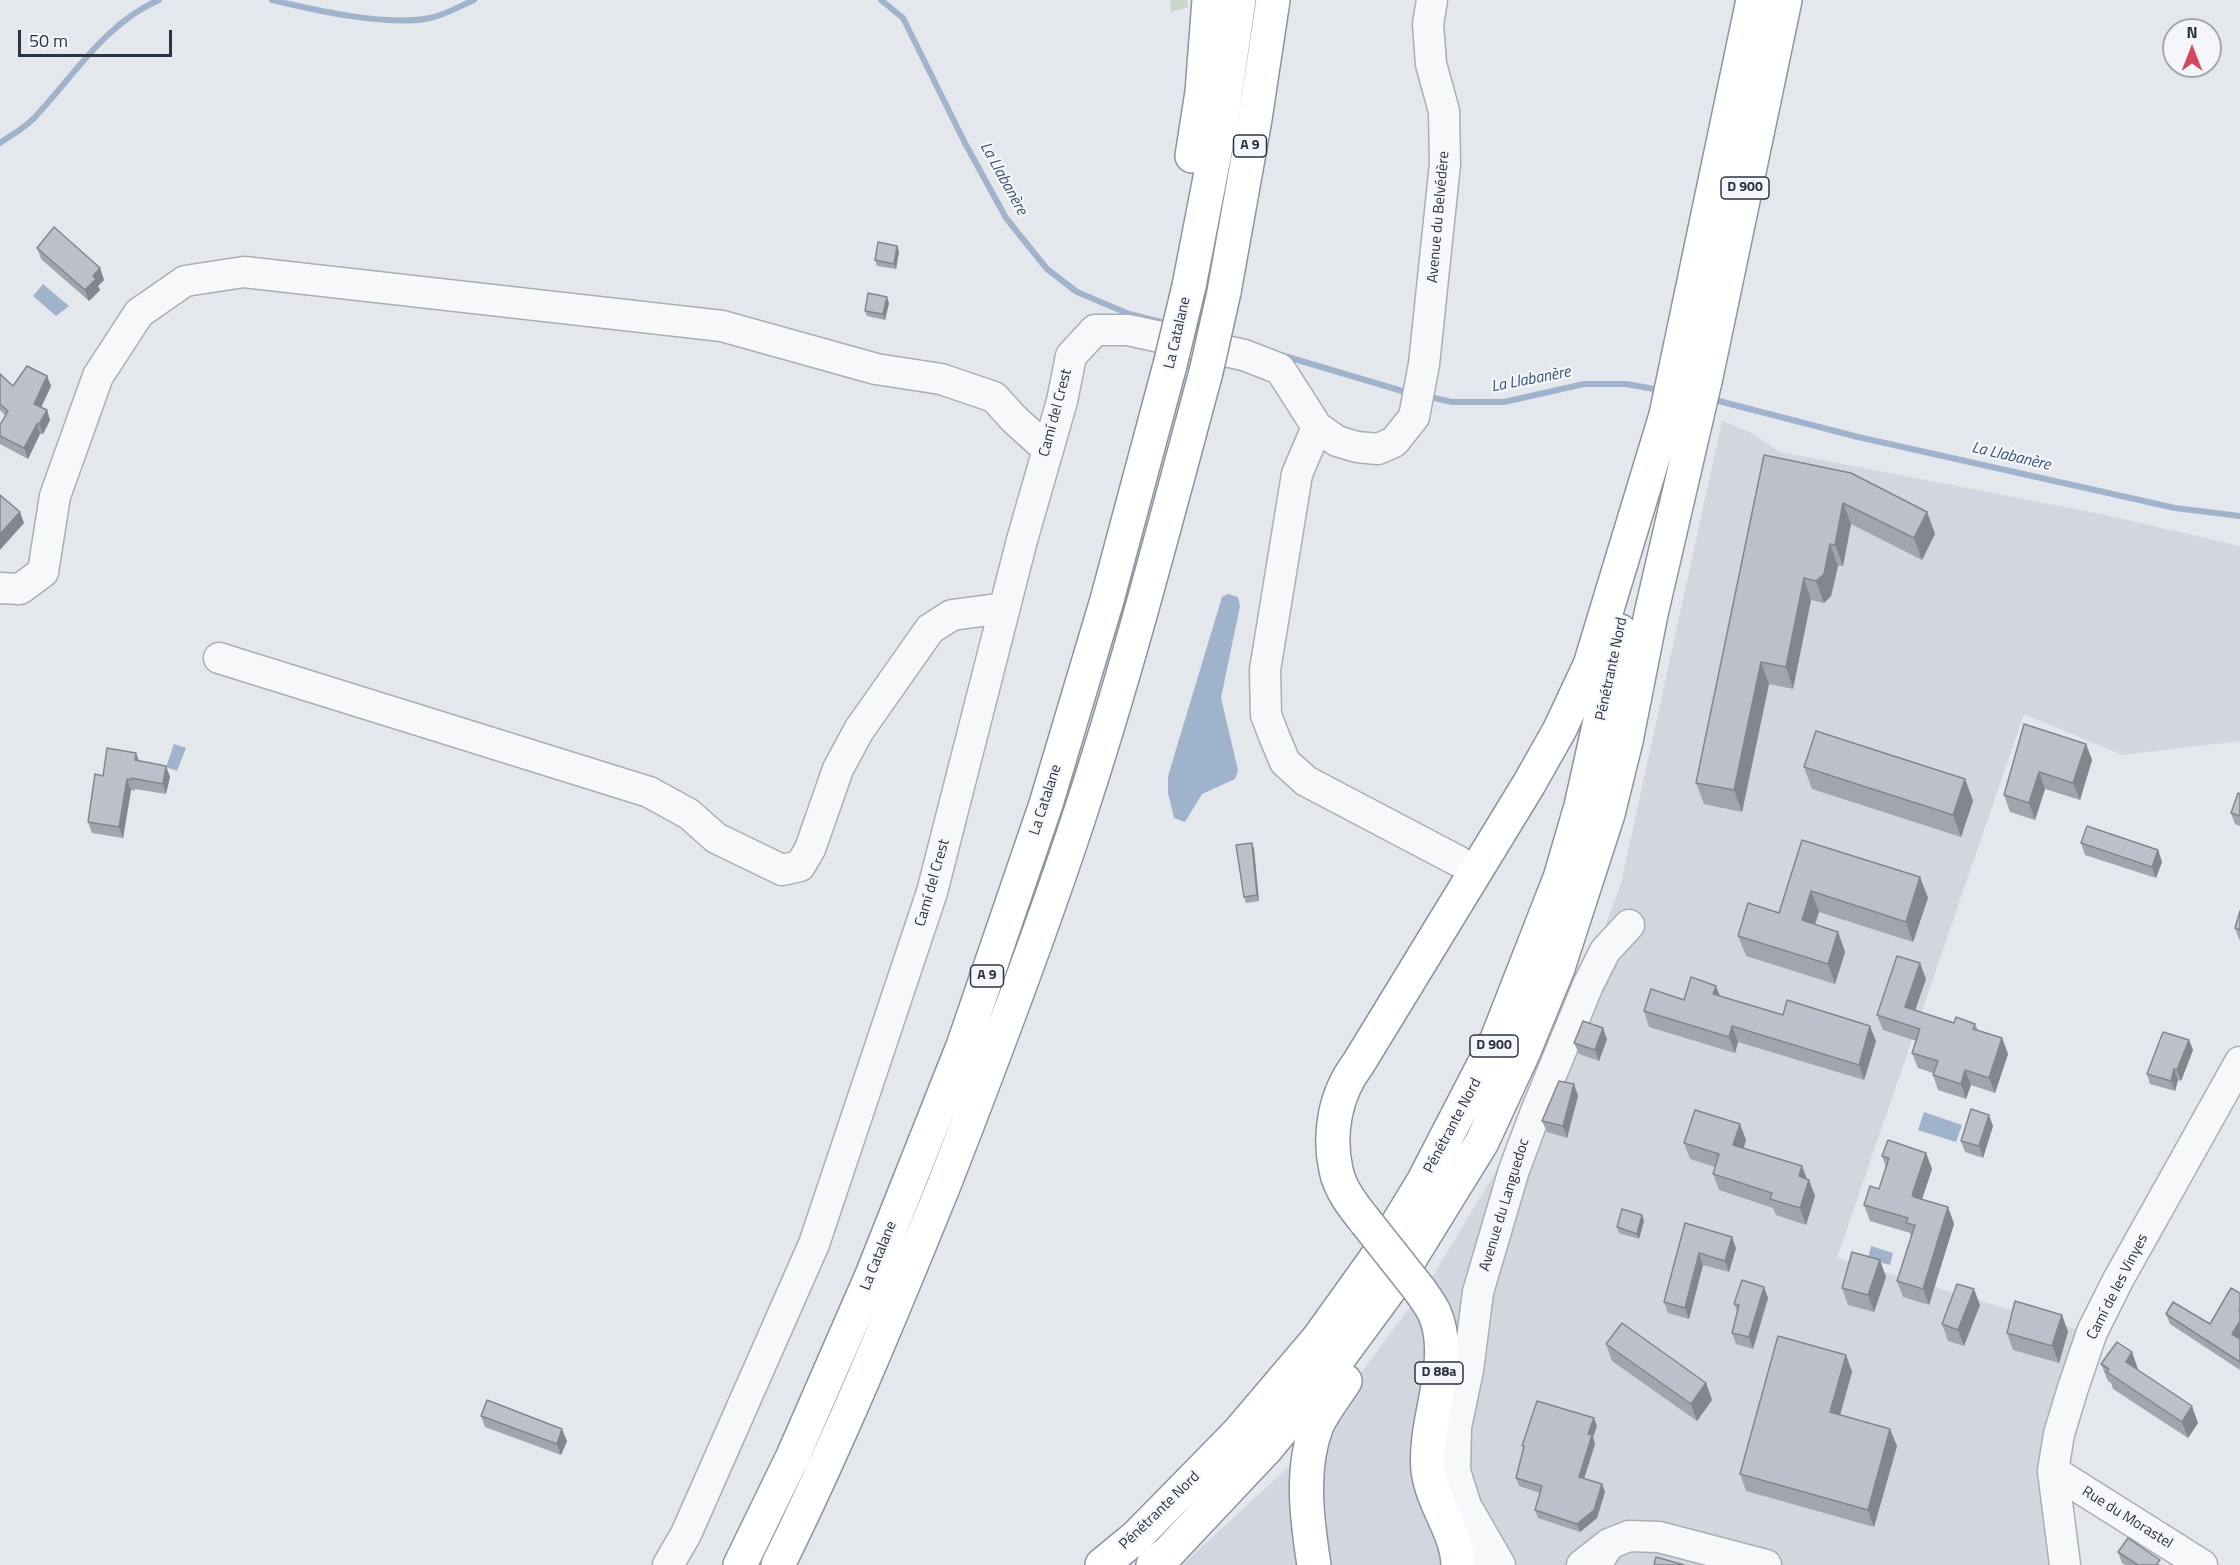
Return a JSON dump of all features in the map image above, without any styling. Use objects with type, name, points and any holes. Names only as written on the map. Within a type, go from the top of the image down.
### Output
[{"type":"highway","points":[[1180,285],[1202,92],[1209,0]]},
{"type":"highway","name":"La Catalane","points":[[740,1565],[793,1456],[876,1264],[963,1046],[1047,804],[1104,611],[1222,116],[1239,0]]},
{"type":"highway","name":"A 9","points":[[778,1565],[825,1470],[897,1302],[993,1061],[1080,813],[1141,611],[1206,372],[1224,292],[1255,119],[1273,0]]},
{"type":"highway","name":"D 900","points":[[1691,373],[1753,0]]},
{"type":"highway","name":"D 900","points":[[1680,420],[1785,0]]},
{"type":"highway","name":"D 88a","points":[[1458,1565],[1456,1544],[1437,1504],[1428,1462],[1428,1444],[1442,1356],[1440,1330],[1434,1311],[1419,1289],[1346,1196],[1336,1172],[1333,1132],[1338,1105],[1347,1078],[1358,1064],[1529,784],[1560,729],[1590,665],[1680,420]]},
{"type":"highway","name":"Pénétrante Nord","points":[[1153,1565],[1168,1553],[1266,1449],[1319,1385],[1400,1275],[1482,1142],[1524,1051],[1558,968],[1608,814],[1626,741],[1652,615],[1680,420]]},
{"type":"highway","name":"Pénétrante Nord","points":[[1102,1565],[1136,1537],[1239,1432],[1318,1339],[1381,1251],[1423,1182],[1497,1039],[1560,878],[1581,807],[1680,420]]},
{"type":"highway","points":[[1314,1565],[1309,1535],[1307,1483],[1310,1454],[1318,1424],[1404,1290],[1482,1142]]},
{"type":"street","name":"Avenue du Belvédère","points":[[1317,427],[1337,441],[1357,447],[1378,449],[1394,442],[1403,434],[1414,417],[1424,364],[1445,164],[1444,111],[1431,64],[1428,24],[1432,0]]},
{"type":"street","points":[[0,588],[20,589],[43,572],[55,496],[98,376],[139,313],[185,281],[244,272],[722,326],[876,369],[941,379],[994,397],[1047,449]]},
{"type":"street","name":"Camí del Crest","points":[[668,1565],[686,1534],[814,1244],[873,1070],[932,892],[1047,449],[1062,401],[1071,356],[1095,330],[1128,330],[1244,355],[1280,369],[1317,427]]},
{"type":"street","points":[[1317,427],[1297,474],[1265,670],[1266,715],[1285,762],[1306,781],[1458,861]]},
{"type":"street","points":[[219,658],[649,792],[689,814],[716,838],[782,870],[800,866],[810,849],[838,769],[859,730],[930,629],[952,615],[1005,608]]},
{"type":"street","name":"Avenue du Languedoc","points":[[1472,1565],[1472,1543],[1466,1506],[1455,1471],[1456,1427],[1468,1370],[1478,1292],[1514,1170],[1534,1113],[1588,985],[1605,951],[1629,925]]},
{"type":"street","name":"Camí de les Vinyes","points":[[2065,1565],[2053,1471],[2059,1434],[2092,1332],[2118,1280],[2240,1062]]},
{"type":"street","name":"Rue du Morastel","points":[[2053,1471],[2202,1565]]},
{"type":"street","name":"Avenue du Languedoc","points":[[1466,1506],[1500,1565]]},
{"type":"street","points":[[1582,1565],[1629,1536],[1659,1537],[1766,1565]]},
{"type":"shaded area","points":[[1722,421],[1751,433],[1780,452],[2101,514],[2240,546],[2240,741],[2122,755],[2024,714],[1837,1258],[2082,1331],[2050,1484],[2064,1565],[1182,1565],[1295,1461],[1431,1279],[1499,1166],[1574,1012],[1621,883]]},
{"type":"green space","points":[[1170,0],[1187,0],[1188,7],[1171,12]]},
{"type":"water","points":[[43,284],[69,306],[56,316],[33,296]]},
{"type":"water","points":[[1228,594],[1238,597],[1240,606],[1221,698],[1238,770],[1235,779],[1202,794],[1185,822],[1174,818],[1168,793],[1168,776],[1222,597]]},
{"type":"water","points":[[174,744],[186,748],[177,771],[166,767]]},
{"type":"water","points":[[1924,1112],[1962,1125],[1956,1142],[1918,1130]]},
{"type":"water","points":[[1871,1246],[1893,1253],[1890,1265],[1868,1259]]},
{"type":"building","points":[[54,227],[100,268],[93,276],[96,279],[85,290],[37,248]]},
{"type":"building","points":[[878,242],[897,246],[894,264],[875,260]]},
{"type":"building","points":[[868,293],[887,297],[883,314],[865,311]]},
{"type":"building","points":[[27,366],[47,376],[34,404],[47,410],[24,448],[0,436],[0,425],[8,411],[0,404],[0,374],[13,386]]},
{"type":"building","points":[[1764,455],[1851,473],[1927,512],[1914,538],[1843,503],[1835,545],[1830,544],[1824,574],[1816,581],[1804,578],[1786,667],[1761,662],[1734,790],[1696,783]]},
{"type":"building","points":[[0,495],[20,512],[0,534]]},
{"type":"building","points":[[2024,724],[2086,744],[2073,783],[2039,772],[2029,803],[2004,795]]},
{"type":"building","points":[[1816,731],[1965,779],[1953,815],[1804,767]]},
{"type":"building","points":[[107,748],[136,753],[135,760],[166,766],[163,784],[127,779],[119,827],[88,822],[95,774],[103,776]]},
{"type":"building","points":[[2238,793],[2240,794],[2240,816],[2231,813]]},
{"type":"building","points":[[2087,826],[2158,850],[2152,867],[2081,843]]},
{"type":"building","points":[[1802,840],[1920,877],[1906,922],[1811,891],[1802,920],[1838,932],[1828,964],[1738,936],[1748,903],[1779,913]]},
{"type":"building","points":[[1252,843],[1257,895],[1244,897],[1236,845]]},
{"type":"building","points":[[2240,911],[2240,930],[2235,928]]},
{"type":"building","points":[[1897,956],[1920,963],[1905,1007],[1954,1023],[1956,1017],[1975,1024],[1973,1029],[2002,1038],[1989,1078],[1965,1070],[1961,1084],[1933,1075],[1938,1061],[1912,1053],[1920,1029],[1877,1015]]},
{"type":"building","points":[[1691,977],[1716,986],[1713,994],[1783,1015],[1787,1000],[1870,1026],[1859,1065],[1732,1026],[1729,1037],[1644,1011],[1651,989],[1684,1000]]},
{"type":"building","points":[[1583,1021],[1603,1028],[1595,1050],[1574,1043]]},
{"type":"building","points":[[2163,1032],[2189,1040],[2177,1070],[2174,1069],[2171,1081],[2147,1074]]},
{"type":"building","points":[[1559,1081],[1574,1084],[1563,1126],[1542,1121]]},
{"type":"building","points":[[1971,1109],[1989,1115],[1979,1146],[1961,1141]]},
{"type":"building","points":[[1695,1110],[1740,1124],[1733,1145],[1802,1166],[1799,1176],[1809,1180],[1800,1208],[1770,1199],[1772,1193],[1713,1174],[1719,1154],[1684,1143]]},
{"type":"building","points":[[1888,1140],[1926,1153],[1912,1195],[1948,1207],[1923,1289],[1897,1281],[1915,1225],[1906,1223],[1908,1218],[1864,1205],[1870,1186],[1879,1189],[1889,1158],[1882,1156]]},
{"type":"building","points":[[1622,1209],[1642,1215],[1637,1234],[1617,1227]]},
{"type":"building","points":[[1685,1223],[1732,1237],[1725,1261],[1699,1253],[1685,1308],[1664,1302]]},
{"type":"building","points":[[1852,1252],[1880,1260],[1868,1295],[1842,1288]]},
{"type":"building","points":[[1742,1280],[1764,1287],[1749,1337],[1732,1333],[1739,1305],[1734,1304]]},
{"type":"building","points":[[1957,1284],[1974,1289],[1958,1330],[1942,1324]]},
{"type":"building","points":[[2231,1288],[2240,1293],[2240,1321],[2232,1334],[2240,1339],[2240,1362],[2166,1314],[2173,1302],[2210,1324]]},
{"type":"building","points":[[2015,1301],[2062,1315],[2052,1346],[2007,1333]]},
{"type":"building","points":[[1622,1323],[1706,1383],[1691,1404],[1606,1344]]},
{"type":"building","points":[[1778,1336],[1846,1355],[1830,1412],[1890,1429],[1868,1510],[1740,1474]]},
{"type":"building","points":[[2117,1342],[2132,1352],[2126,1362],[2192,1406],[2182,1422],[2107,1372],[2109,1369],[2101,1364]]},
{"type":"building","points":[[487,1400],[562,1429],[557,1444],[481,1416]]},
{"type":"building","points":[[1537,1401],[1594,1418],[1588,1434],[1592,1435],[1579,1477],[1602,1484],[1594,1510],[1577,1524],[1535,1510],[1542,1486],[1516,1478],[1524,1446],[1522,1446]]},
{"type":"building","points":[[2128,1538],[2160,1560],[2156,1565],[2138,1565],[2118,1552]]},
{"type":"building","points":[[1656,1557],[1684,1565],[1654,1565]]},
{"type":"waterway","name":"La Llabanère","points":[[0,143],[30,122],[91,52],[122,22],[159,0]]},
{"type":"waterway","name":"La Llabanère","points":[[272,0],[351,16],[394,20],[436,17],[474,0]]},
{"type":"waterway","name":"La Llabanère","points":[[881,0],[903,18],[965,143],[1006,218],[1047,269],[1077,292],[1129,314],[1161,322]]},
{"type":"waterway","name":"La Llabanère","points":[[1281,355],[1409,393]]},
{"type":"waterway","name":"La Llabanère","points":[[1425,396],[1452,402],[1504,402],[1584,384],[1626,384],[1660,390]]},
{"type":"waterway","name":"La Llabanère","points":[[1711,399],[1858,437],[2175,508],[2240,516]]}]
